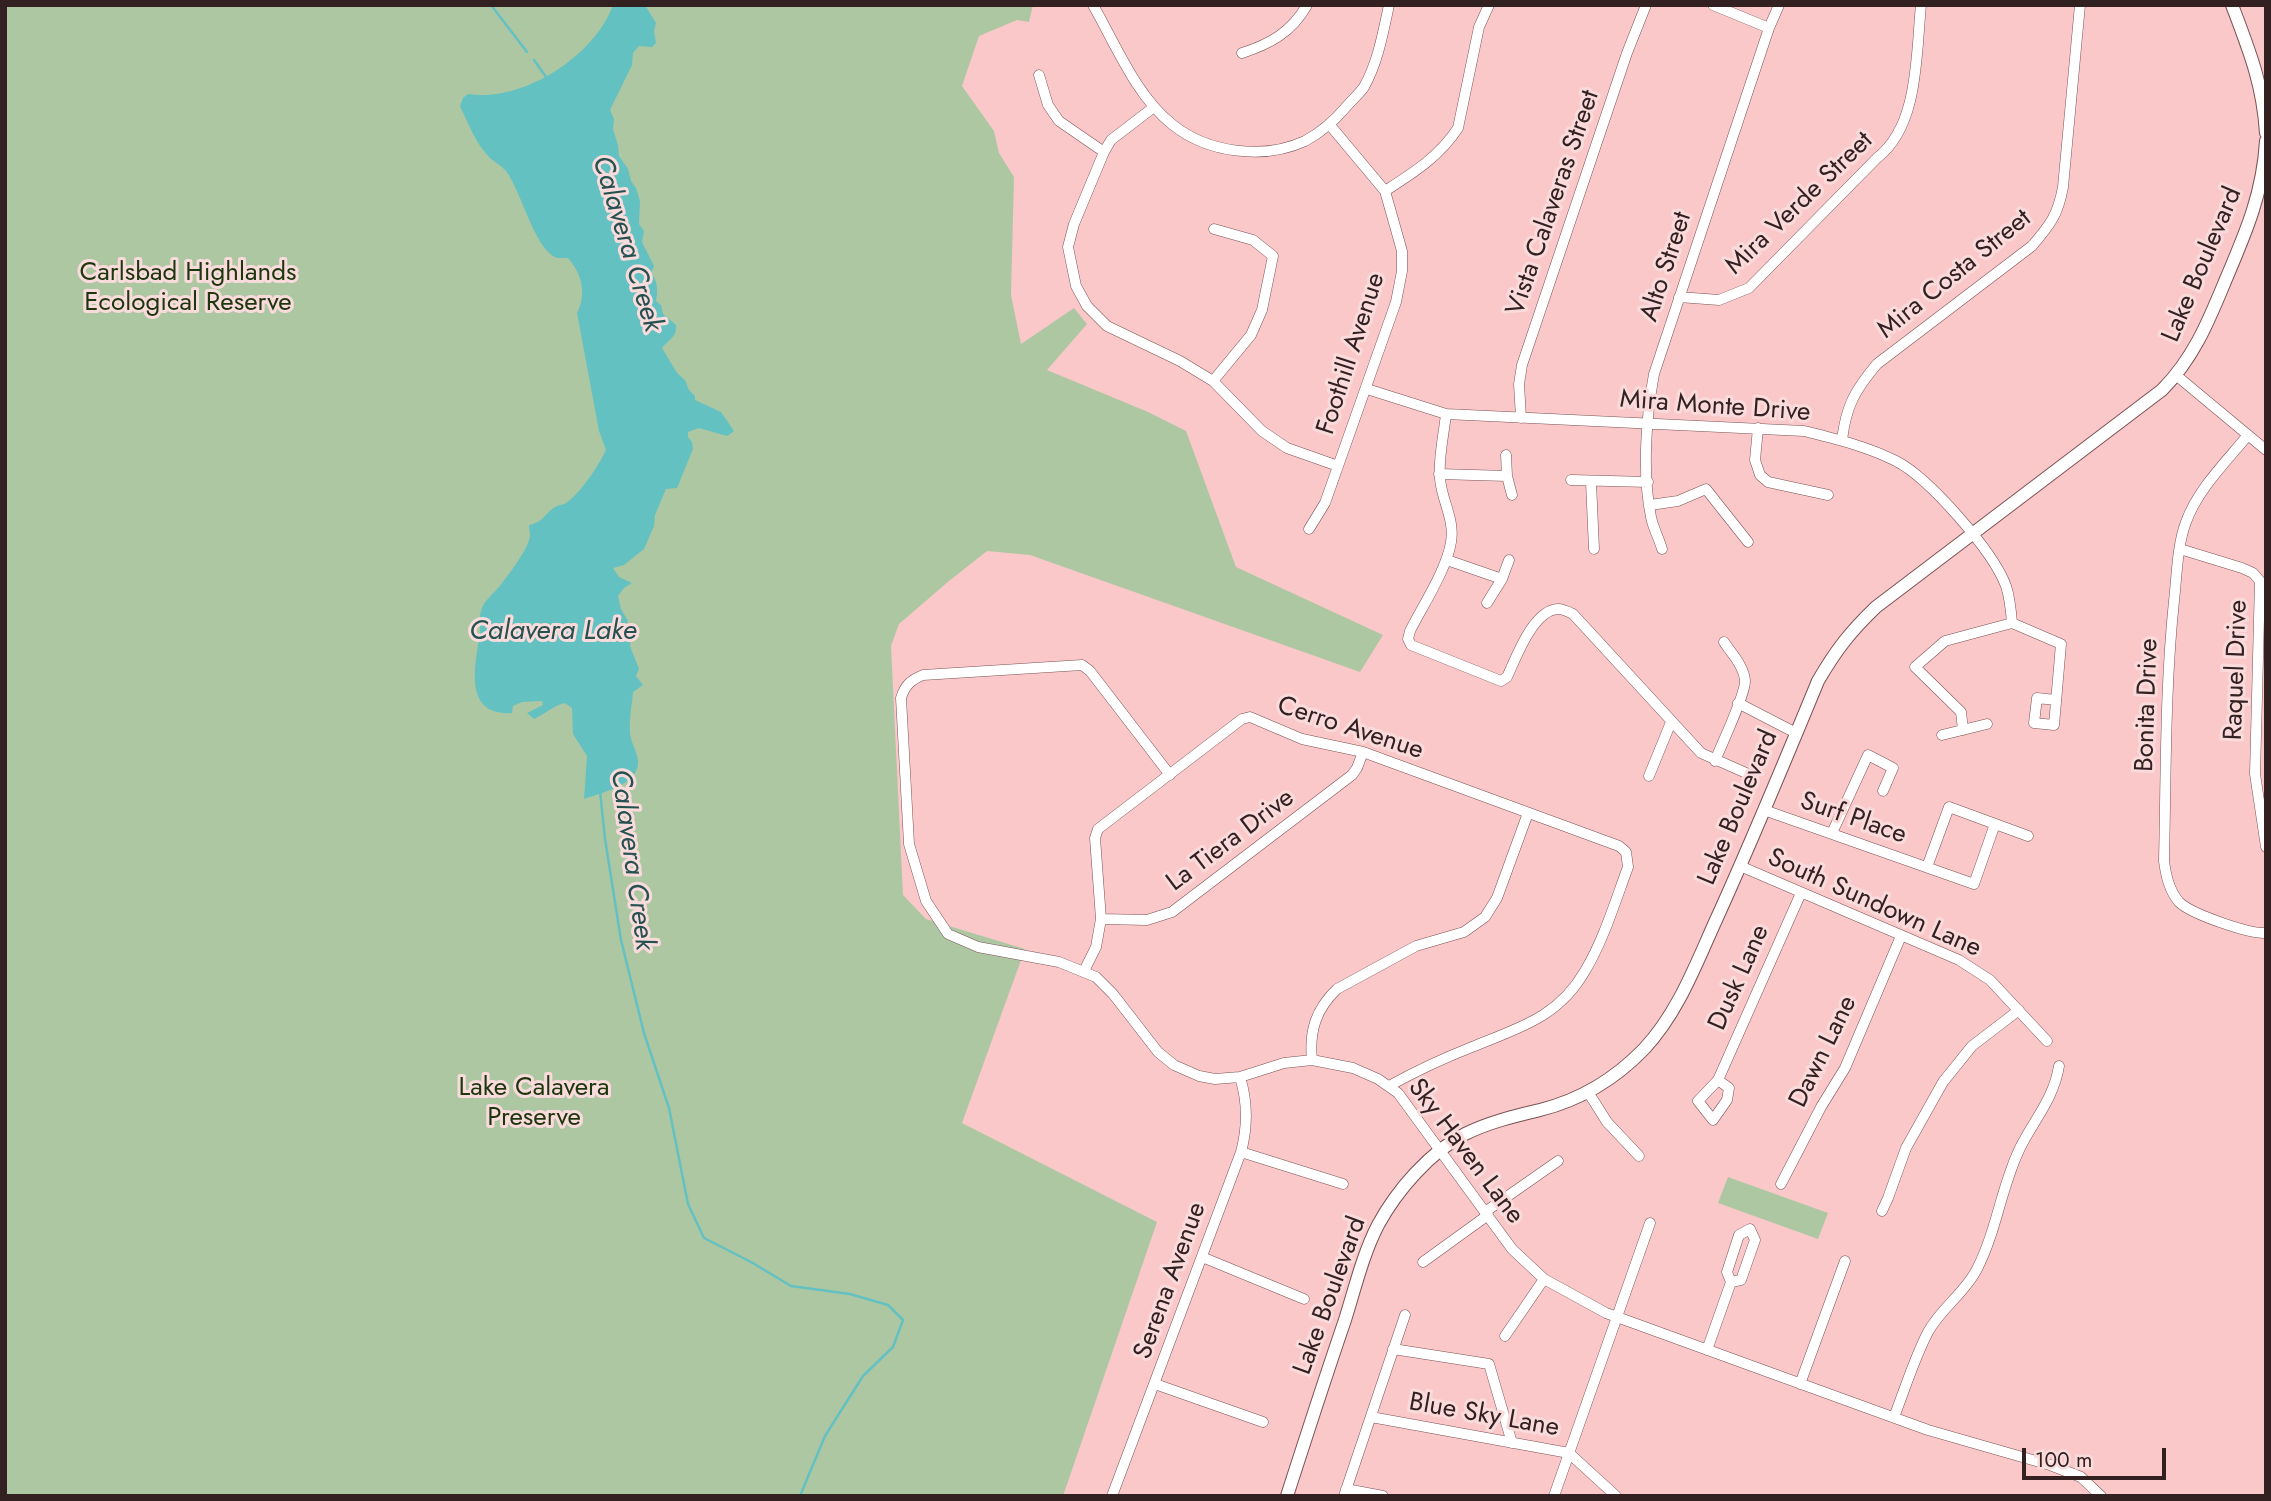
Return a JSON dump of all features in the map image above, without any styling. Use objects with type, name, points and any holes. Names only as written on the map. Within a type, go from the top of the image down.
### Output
[{"type":"main road","points":[[2232,5],[2256,70],[2264,103],[2266,133]]},
{"type":"main road","name":"Lake Boulevard","points":[[1287,1496],[1373,1237],[1397,1196],[1416,1173],[1441,1150],[1465,1134],[1515,1114],[1543,1109],[1588,1092],[1623,1069],[1645,1048],[1663,1026],[1687,983],[1818,681],[1850,632],[1876,607],[2177,376],[2204,331],[2249,225],[2260,189],[2266,141]]},
{"type":"street","points":[[1093,5],[1139,87],[1154,107],[1174,126],[1205,143],[1232,150],[1259,151],[1278,149],[1306,140],[1329,124],[1362,89],[1376,62],[1390,5]]},
{"type":"street","points":[[1242,53],[1264,46],[1284,34],[1307,5]]},
{"type":"street","points":[[1385,191],[1425,165],[1449,142],[1458,128],[1479,27],[1489,5]]},
{"type":"street","name":"Vista Calaveras Street","points":[[1521,418],[1519,384],[1522,365],[1627,53],[1646,5]]},
{"type":"street","points":[[1713,5],[1769,28]]},
{"type":"street","name":"Alto Street","points":[[1662,549],[1651,517],[1648,482],[1649,401],[1654,374],[1779,5]]},
{"type":"street","name":"Mira Verde Street","points":[[1679,297],[1719,300],[1749,288],[1888,150],[1902,128],[1911,102],[1921,5]]},
{"type":"street","name":"Mira Costa Street","points":[[1842,440],[1850,402],[1857,387],[1877,364],[2032,246],[2051,225],[2063,187],[2080,5]]},
{"type":"street","points":[[1039,75],[1048,105],[1059,121],[1104,152]]},
{"type":"street","points":[[1154,107],[1111,140],[1104,152],[1074,224],[1068,247],[1076,285],[1087,306],[1107,326],[1180,361],[1213,381],[1262,431],[1287,447],[1338,466]]},
{"type":"street","name":"Foothill Avenue","points":[[1309,529],[1325,503],[1367,389],[1396,302],[1402,271],[1402,251],[1385,191],[1329,124]]},
{"type":"street","points":[[1213,381],[1251,335],[1262,310],[1273,256],[1253,240],[1214,229]]},
{"type":"street","points":[[2177,376],[2266,450]]},
{"type":"street","name":"Mira Monte Drive","points":[[1367,389],[1446,414],[1804,431],[1859,444],[1896,461],[1936,491],[1997,568],[2011,605],[2012,623]]},
{"type":"street","points":[[1446,414],[1439,474],[1452,528],[1451,543],[1447,560],[1410,631],[1408,639],[1411,645],[1501,681],[1531,628],[1550,611],[1559,609],[1573,614],[1701,753],[1746,773]]},
{"type":"street","points":[[1758,428],[1755,460],[1760,475],[1768,482],[1828,495]]},
{"type":"street","name":"Bonita Drive","points":[[2248,435],[2197,499],[2186,522],[2180,549],[2171,629],[2164,861],[2166,879],[2180,902],[2191,910],[2251,932],[2266,933]]},
{"type":"street","points":[[1506,455],[1511,495]]},
{"type":"street","points":[[1439,474],[1507,476]]},
{"type":"street","points":[[1571,480],[1648,482]]},
{"type":"street","points":[[1591,482],[1594,549]]},
{"type":"street","points":[[1650,505],[1678,501],[1706,489],[1748,542]]},
{"type":"street","name":"Raquel Drive","points":[[2180,549],[2242,568],[2253,573],[2260,581],[2255,774],[2266,847]]},
{"type":"street","points":[[1447,560],[1502,579]]},
{"type":"street","points":[[1487,603],[1502,579],[1509,561]]},
{"type":"street","points":[[1963,730],[1961,712],[1915,667],[1945,641],[2012,623],[2061,644],[2056,700]]},
{"type":"street","points":[[1715,761],[1745,682],[1741,667],[1724,642]]},
{"type":"street","name":"Sky Haven Lane","points":[[1170,775],[1090,671],[1082,665],[923,675],[912,679],[901,698],[909,844],[926,901],[948,934],[978,947],[1059,962],[1096,977],[1113,994],[1158,1052],[1174,1065],[1199,1076],[1215,1079],[1240,1077],[1284,1063],[1312,1060],[1353,1068],[1378,1079],[1398,1093],[1512,1249],[1544,1279],[1617,1317],[1928,1430],[2050,1465],[2081,1477],[2101,1496]]},
{"type":"street","points":[[1738,703],[1796,733]]},
{"type":"street","name":"Cerro Avenue","points":[[1084,971],[1096,947],[1101,919],[1095,838],[1098,829],[1242,719],[1250,717],[1302,738],[1363,752],[1619,846],[1626,852],[1628,867],[1595,954],[1568,995],[1539,1019],[1472,1046],[1389,1086]]},
{"type":"street","points":[[1649,776],[1671,722]]},
{"type":"street","points":[[1942,735],[1987,724]]},
{"type":"street","name":"La Tiera Drive","points":[[1101,919],[1147,920],[1171,912],[1352,775],[1363,752]]},
{"type":"street","points":[[1832,833],[1868,755],[1893,768],[1883,792]]},
{"type":"street","name":"Surf Place","points":[[1764,810],[1974,884],[1995,824],[1949,807],[1927,867]]},
{"type":"street","points":[[1312,1060],[1310,1043],[1317,1015],[1337,989],[1416,946],[1464,932],[1485,917],[1497,898],[1528,813]]},
{"type":"street","points":[[1995,824],[2028,836]]},
{"type":"street","name":"South Sundown Lane","points":[[1740,866],[1959,960],[1990,980],[2048,1041]]},
{"type":"street","name":"Dusk Lane","points":[[1718,1080],[1801,893]]},
{"type":"street","name":"Dawn Lane","points":[[1781,1184],[1844,1068],[1901,936]]},
{"type":"street","points":[[1882,1211],[1906,1148],[1943,1082],[1972,1046],[2019,1010]]},
{"type":"street","points":[[1894,1417],[1928,1332],[1976,1272],[1989,1242],[2008,1175],[2021,1146],[2052,1094],[2059,1066]]},
{"type":"street","name":"Serena Avenue","points":[[1112,1496],[1241,1152],[1247,1118],[1246,1096],[1240,1077]]},
{"type":"street","points":[[1588,1092],[1607,1122],[1639,1156]]},
{"type":"street","points":[[1241,1152],[1343,1184]]},
{"type":"street","points":[[1423,1262],[1558,1161]]},
{"type":"street","points":[[1554,1496],[1650,1223]]},
{"type":"street","points":[[1707,1350],[1731,1282],[1727,1272],[1740,1235],[1750,1229],[1755,1240],[1741,1280],[1731,1282]]},
{"type":"street","points":[[1202,1257],[1304,1299]]},
{"type":"street","points":[[1800,1384],[1845,1261]]},
{"type":"street","points":[[1505,1336],[1544,1279]]},
{"type":"street","points":[[1383,1496],[1345,1492],[1405,1315]]},
{"type":"street","points":[[1393,1349],[1489,1364],[1512,1443]]},
{"type":"street","points":[[1155,1384],[1263,1422]]},
{"type":"street","name":"Blue Sky Lane","points":[[1370,1417],[1569,1453],[1616,1496]]},
{"type":"green space","name":"Lake Calavera Preserve","points":[[5,5],[1033,5],[1029,22],[1017,20],[979,36],[962,86],[994,131],[999,153],[1014,177],[1011,295],[1021,344],[1074,308],[1087,324],[1047,370],[1148,412],[1186,431],[1236,567],[1383,635],[1360,672],[1030,555],[987,551],[899,624],[891,646],[903,895],[926,919],[1025,949],[962,1123],[1157,1222],[1063,1496],[5,1496]]},
{"type":"green space","points":[[1728,1177],[1828,1213],[1818,1239],[1718,1203]]},
{"type":"water","name":"Calavera Lake","points":[[613,5],[645,5],[656,23],[656,43],[652,47],[639,46],[633,53],[632,65],[610,110],[614,119],[613,129],[619,156],[628,169],[640,201],[639,224],[644,231],[642,242],[654,266],[651,273],[657,286],[656,301],[661,305],[663,314],[676,325],[674,336],[662,348],[677,373],[685,380],[695,400],[721,412],[734,431],[727,436],[699,428],[688,432],[693,449],[677,488],[666,489],[644,549],[624,565],[613,568],[619,577],[632,583],[618,596],[628,621],[622,631],[631,637],[630,646],[639,669],[636,676],[643,685],[633,692],[630,722],[630,736],[638,764],[636,772],[624,783],[584,799],[587,756],[573,734],[572,708],[565,703],[534,719],[527,713],[543,705],[542,701],[522,702],[513,706],[512,713],[497,712],[486,707],[479,698],[475,675],[482,608],[522,555],[529,541],[529,525],[538,522],[555,507],[571,499],[589,479],[606,450],[599,431],[577,313],[582,299],[582,284],[568,258],[557,258],[542,244],[512,180],[480,145],[460,106],[468,94],[489,95],[511,91],[554,72],[590,42],[604,24]]},
{"type":"waterway","points":[[491,5],[527,52]]},
{"type":"waterway","points":[[534,60],[546,77]]},
{"type":"waterway","name":"Calavera Creek","points":[[600,791],[621,940],[644,1033],[669,1108],[688,1204],[704,1238],[791,1286],[850,1294],[888,1305],[903,1320],[893,1347],[863,1376],[825,1436],[800,1496]]},
{"type":"park label","name":"Carlsbad Highlands Ecological Reserve","points":[[188,289]]}]
